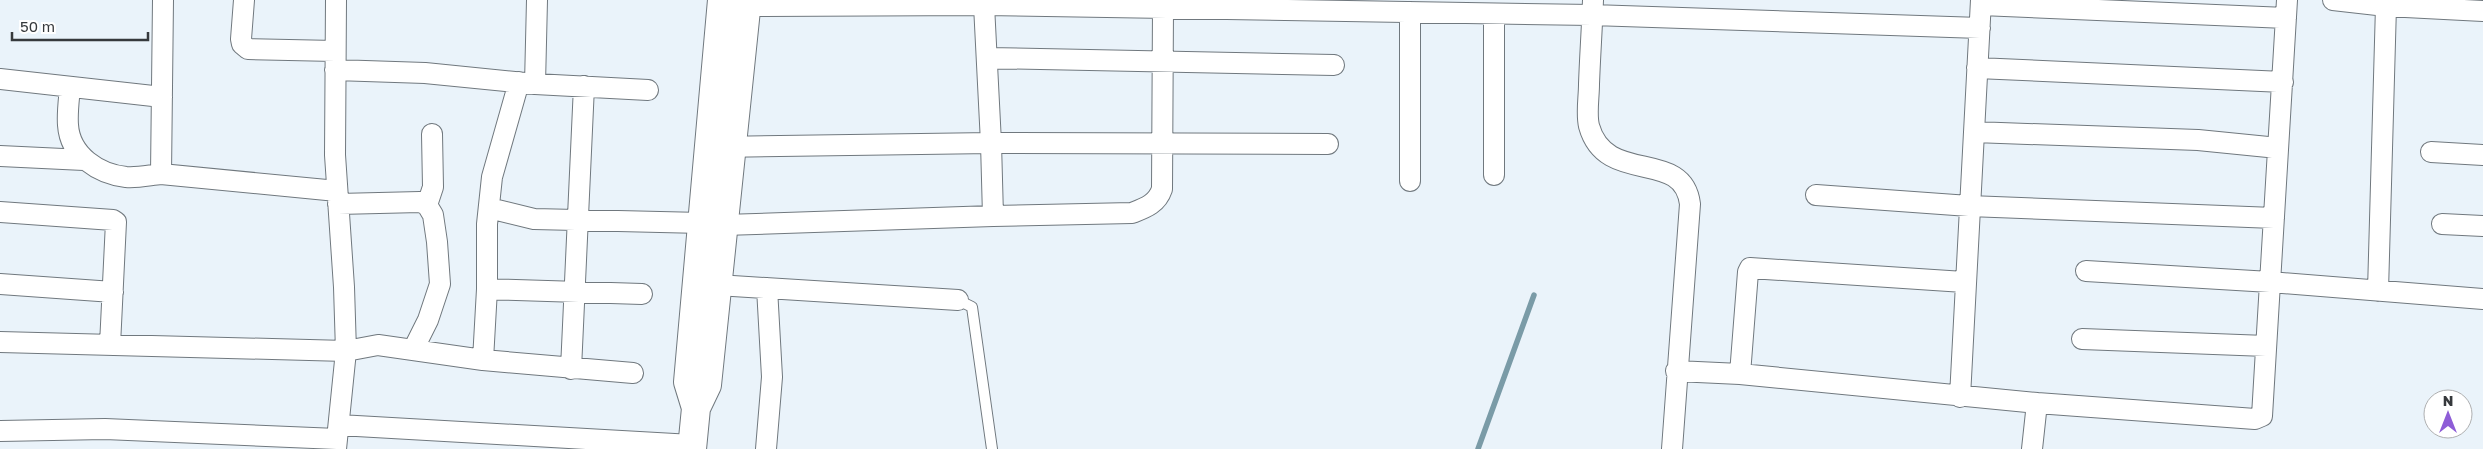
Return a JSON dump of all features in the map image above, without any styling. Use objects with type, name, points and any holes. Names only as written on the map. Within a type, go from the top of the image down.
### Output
[{"type":"street","points":[[161,174],[163,0]]},
{"type":"street","points":[[244,0],[241,39],[242,44],[248,48],[425,73],[527,83],[648,90]]},
{"type":"street","points":[[336,0],[337,197],[344,287],[346,351],[337,438]]},
{"type":"street","points":[[483,360],[492,177],[527,83],[537,0]]},
{"type":"street","points":[[2333,0],[2386,6],[2483,11]]},
{"type":"street","points":[[696,408],[688,382],[713,224],[734,3],[1163,8],[1362,6],[1410,12],[1494,14],[1592,8],[1980,28]]},
{"type":"street","points":[[1676,371],[1740,374],[1960,397],[2259,418],[2262,416],[2287,9],[1981,3],[1964,282],[1960,397]]},
{"type":"street","points":[[984,5],[993,216]]},
{"type":"street","points":[[2378,291],[2386,6]]},
{"type":"street","points":[[489,208],[534,219],[713,224],[1132,213],[1153,204],[1160,197],[1162,189],[1161,62],[1163,8]]},
{"type":"street","points":[[1592,8],[1588,117],[1594,136],[1606,153],[1622,163],[1655,168],[1665,172],[1684,186],[1690,204],[1676,371],[1672,449]]},
{"type":"street","points":[[1410,12],[1410,181]]},
{"type":"street","points":[[1494,14],[1494,175]]},
{"type":"street","points":[[987,58],[1334,65]]},
{"type":"street","points":[[1977,68],[2283,82]]},
{"type":"street","points":[[0,79],[162,97]]},
{"type":"street","points":[[70,86],[68,126],[71,140],[84,160]]},
{"type":"street","points":[[571,369],[584,86]]},
{"type":"street","points":[[1974,132],[2198,140],[2278,148]]},
{"type":"street","points":[[414,350],[428,320],[440,284],[437,242],[432,215],[428,205],[433,187],[432,134]]},
{"type":"street","points":[[721,147],[1162,142],[1328,144]]},
{"type":"street","points":[[2431,152],[2483,155]]},
{"type":"street","points":[[0,156],[84,160],[111,174],[128,177],[161,174],[337,197],[420,202],[428,205]]},
{"type":"street","points":[[1816,195],[1970,206],[2274,218]]},
{"type":"street","points":[[0,212],[113,220],[117,230],[110,345]]},
{"type":"street","points":[[0,431],[105,429],[337,438],[692,447],[696,408],[707,385],[718,285],[713,224]]},
{"type":"street","points":[[2442,224],[2483,226]]},
{"type":"street","points":[[1740,374],[1748,272],[1750,268],[1964,282]]},
{"type":"street","points":[[2086,271],[2270,282],[2483,299]]},
{"type":"street","points":[[0,284],[113,292]]},
{"type":"street","points":[[718,285],[958,300]]},
{"type":"street","points":[[766,449],[772,377],[768,288]]},
{"type":"street","points":[[487,289],[642,294]]},
{"type":"street","points":[[2082,339],[2266,346]]},
{"type":"street","points":[[0,342],[346,351],[378,345],[483,360],[633,373]]},
{"type":"street","points":[[2032,449],[2037,403]]},
{"type":"lane","points":[[958,300],[972,307],[992,449]]},
{"type":"waterway","points":[[1478,449],[1534,295]]}]
